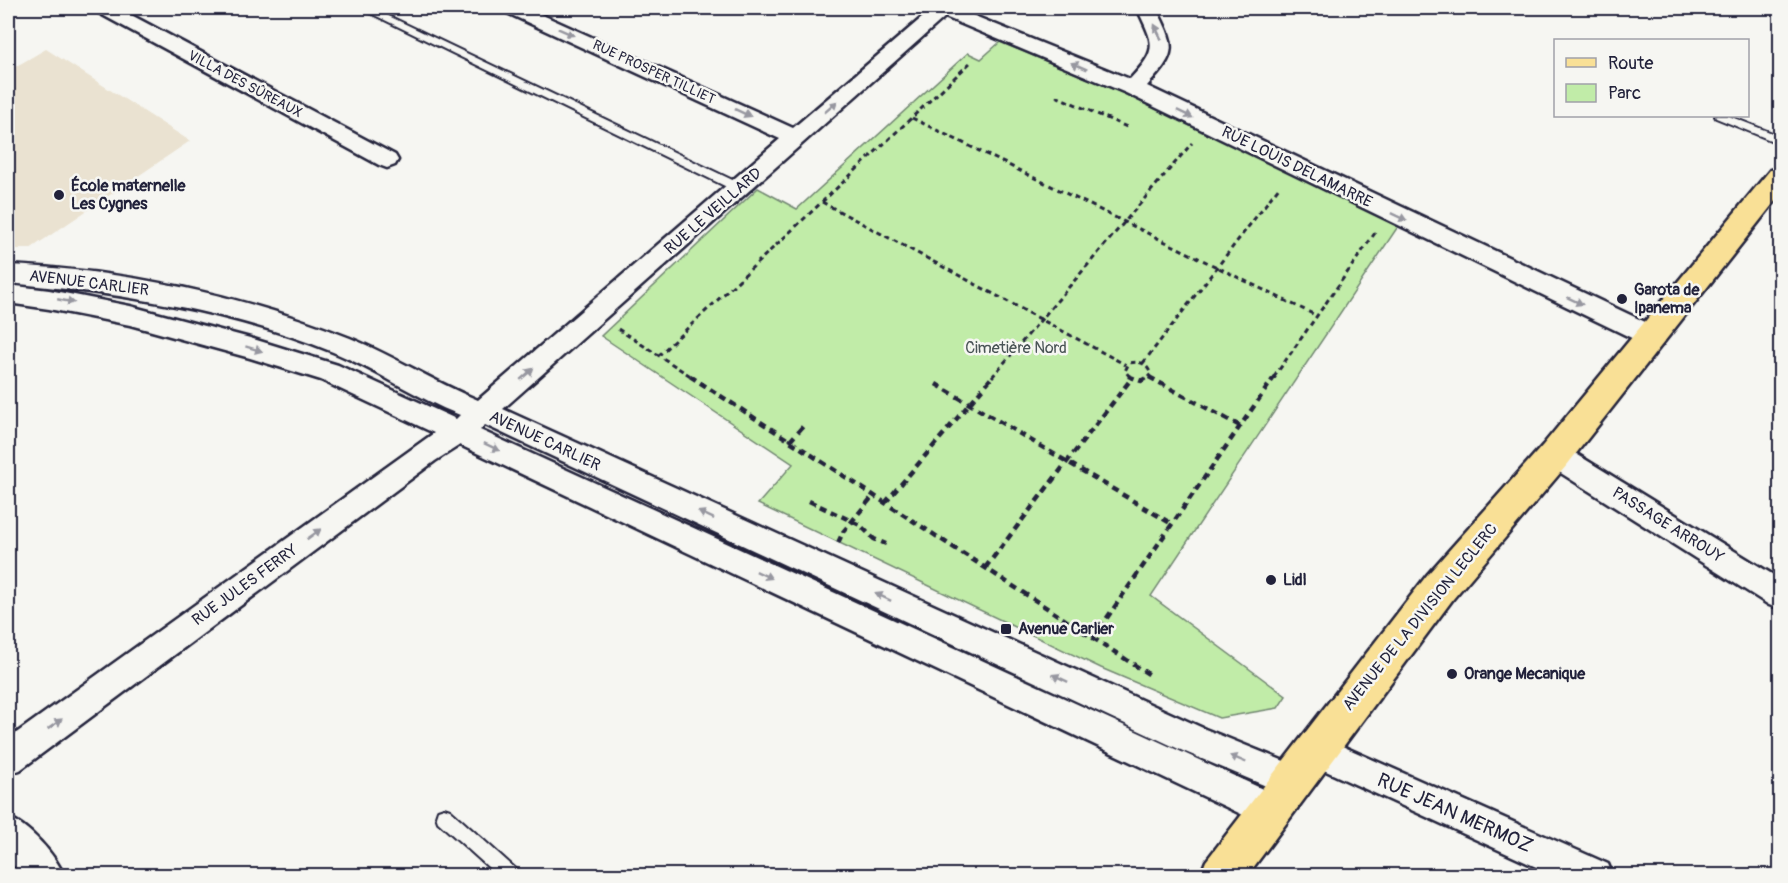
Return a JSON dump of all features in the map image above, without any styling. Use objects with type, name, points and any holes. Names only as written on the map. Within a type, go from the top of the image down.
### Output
[{"type":"main road","name":"AVENUE DE LA DIVISION LECLERC","points":[[1221,876],[1440,587],[1555,455],[1780,177]]},
{"type":"street","name":"VILLA DES SÛREAUX","points":[[104,8],[387,160]]},
{"type":"street","name":"RUE PROSPER TILLIET","points":[[513,8],[796,138]]},
{"type":"street","name":"RUE LE VEILLARD","points":[[483,412],[941,8]]},
{"type":"street","name":"RUE LOUIS DELAMARRE","points":[[941,8],[1133,88],[1651,336]]},
{"type":"street","points":[[1133,88],[1155,65],[1163,52],[1164,44],[1147,8]]},
{"type":"street","name":"AVENUE CARLIER","points":[[8,274],[76,280],[151,291],[247,312],[342,345],[436,393],[483,412],[1183,735],[1292,781]]},
{"type":"street","name":"AVENUE CARLIER","points":[[8,294],[62,299],[188,329],[329,372],[459,432],[1292,781]]},
{"type":"street","name":"RUE JULES FERRY","points":[[8,758],[424,453],[459,432],[483,412]]},
{"type":"street","name":"PASSAGE ARROUY","points":[[1555,455],[1780,595]]},
{"type":"street","name":"RUE JEAN MERMOZ","points":[[1292,781],[1596,876]]},
{"type":"street","points":[[8,834],[47,876]]},
{"type":"lane","points":[[364,8],[739,188]]},
{"type":"lane","points":[[1722,117],[1780,140]]},
{"type":"lane","points":[[444,816],[511,876]]},
{"type":"path","points":[[658,356],[971,62]]},
{"type":"path","points":[[1056,96],[1129,128]]},
{"type":"path","points":[[912,118],[1317,316]]},
{"type":"path","points":[[885,503],[1195,140]]},
{"type":"path","points":[[1143,363],[1283,182]]},
{"type":"path","points":[[822,202],[1126,365],[1136,361],[1143,363],[1150,371],[1149,377]]},
{"type":"path","points":[[1093,638],[1379,227]]},
{"type":"path","points":[[618,329],[1150,675]]},
{"type":"path","points":[[1126,365],[1125,371],[1131,379],[1139,382],[1149,377]]},
{"type":"path","points":[[1149,377],[1240,426]]},
{"type":"path","points":[[985,568],[1131,379]]},
{"type":"path","points":[[936,384],[1172,524]]},
{"type":"path","points":[[790,441],[804,425]]},
{"type":"path","points":[[825,570],[843,532],[873,495]]},
{"type":"path","points":[[809,501],[860,525],[874,539],[886,544]]},
{"type":"shaded area","name":"École maternelle Les Cygnes","points":[[46,49],[190,141],[30,249],[8,249],[8,71]]},
{"type":"green space","name":"Cimetière Nord","points":[[1000,42],[1118,91],[1401,222],[1151,596],[1286,696],[1278,708],[1219,718],[1101,668],[758,504],[793,464],[601,336],[758,188],[797,209],[968,53],[981,59]]},
{"type":"place","name":"École maternelle Les Cygnes","points":[[59,195]]},
{"type":"place","name":"Garota de Ipanema","points":[[1622,299]]},
{"type":"place","name":"Lidl","points":[[1271,580]]},
{"type":"place","name":"Avenue Carlier","points":[[1006,629]]},
{"type":"place","name":"Orange Mecanique","points":[[1452,674]]}]
